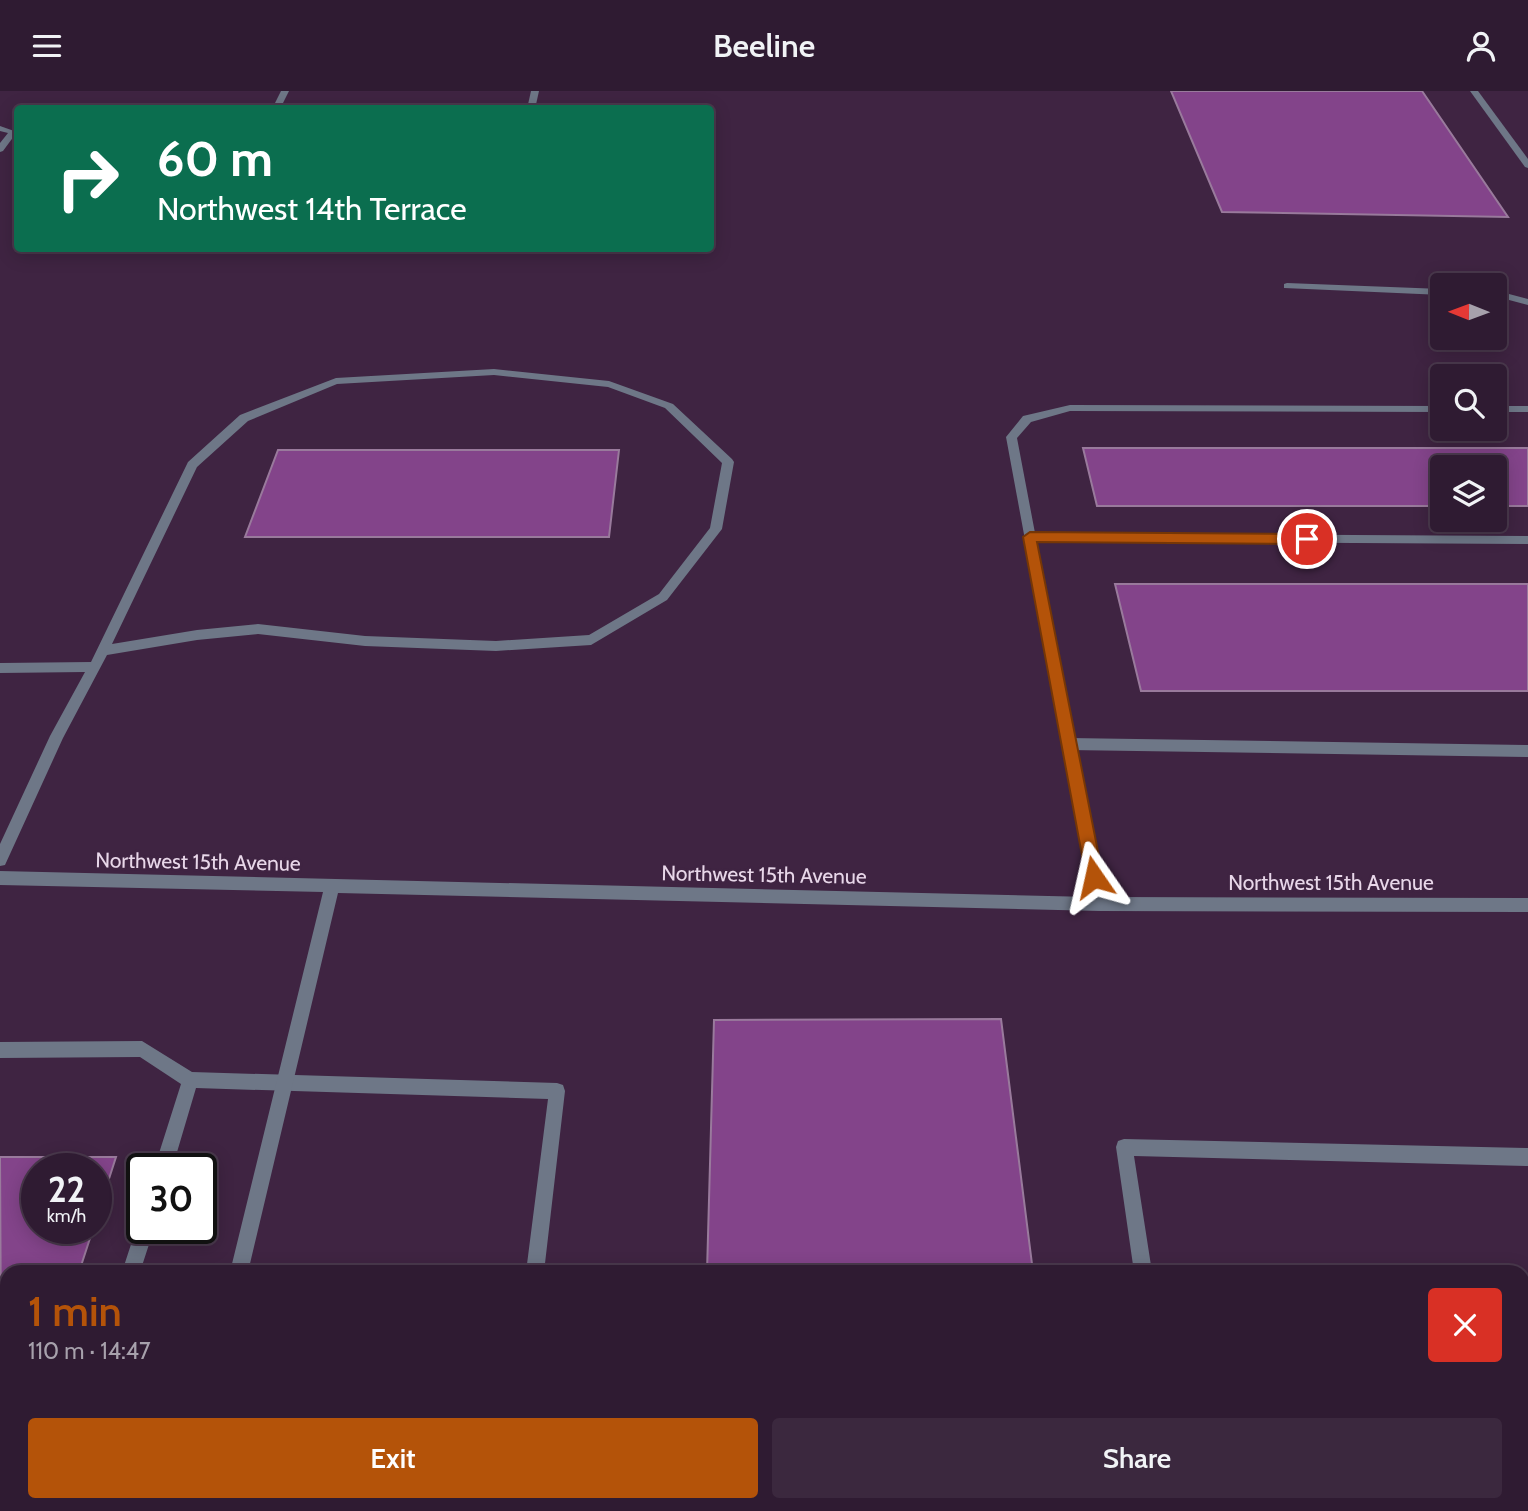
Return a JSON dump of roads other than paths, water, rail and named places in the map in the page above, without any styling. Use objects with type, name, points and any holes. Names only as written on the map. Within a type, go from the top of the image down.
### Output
[{"type":"street","points":[[1474,91],[1528,165]]},
{"type":"street","points":[[0,128],[13,132],[0,149]]},
{"type":"street","points":[[1287,286],[1430,292]]},
{"type":"street","points":[[1507,296],[1528,302]]},
{"type":"street","points":[[0,860],[57,736],[103,651],[191,465],[244,418],[336,381],[494,372],[609,384],[669,406],[728,462],[716,529],[663,597],[591,640],[496,646],[365,641],[258,629],[197,635],[103,651]]},
{"type":"street","points":[[1100,904],[1011,437],[1027,419],[1070,408],[1430,409]]},
{"type":"street","points":[[1507,409],[1528,409]]},
{"type":"street","points":[[1030,537],[1528,540]]},
{"type":"street","points":[[0,668],[94,667]]},
{"type":"street","points":[[1069,744],[1528,751]]},
{"type":"street","name":"Northwest 15th Avenue","points":[[0,878],[1100,904],[1528,905]]},
{"type":"street","points":[[241,1265],[332,885]]},
{"type":"street","points":[[0,1050],[142,1049],[190,1080],[557,1091],[536,1265]]},
{"type":"street","points":[[168,1153],[190,1080]]},
{"type":"street","points":[[1142,1265],[1125,1147],[1528,1157]]},
{"type":"street","points":[[133,1265],[140,1244]]}]
